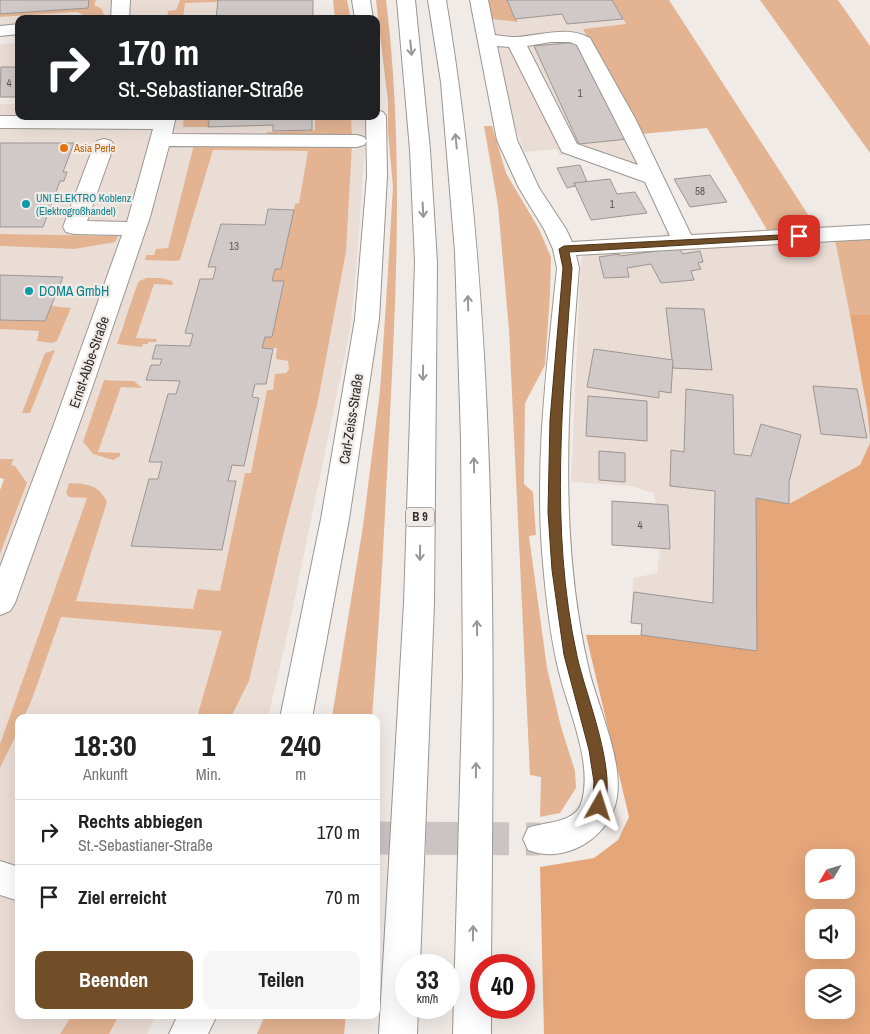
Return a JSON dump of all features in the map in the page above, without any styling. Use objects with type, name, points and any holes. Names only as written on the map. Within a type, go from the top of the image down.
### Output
[{"type":"main road","points":[[120,15],[121,0]]},
{"type":"main road","points":[[361,0],[363,15]]},
{"type":"main road","name":"B 9","points":[[398,1034],[419,603],[426,262],[420,150],[406,0]]},
{"type":"main road","points":[[437,0],[450,82],[466,252],[474,439],[478,676],[472,1034]]},
{"type":"main road","points":[[479,0],[507,140],[529,188],[555,229],[564,249],[568,268],[556,420],[554,512],[558,570],[570,655],[596,750],[601,782],[599,806],[588,822],[577,832],[561,838],[540,839]]},
{"type":"main road","points":[[0,31],[15,30]]},
{"type":"main road","points":[[487,40],[516,42],[570,36],[584,42],[626,120],[684,243]]},
{"type":"main road","points":[[516,42],[569,148],[654,178]]},
{"type":"main road","name":"Carl-Zeiss-Straße","points":[[297,714],[335,519],[368,319],[377,176],[376,120]]},
{"type":"main road","points":[[0,122],[164,127],[357,141]]},
{"type":"main road","name":"Ernst-Abbe-Straße","points":[[0,603],[64,432],[134,229],[164,127]]},
{"type":"main road","points":[[104,145],[74,228],[134,229]]},
{"type":"main road","points":[[564,249],[870,232]]},
{"type":"main road","points":[[0,878],[15,883]]},
{"type":"main road","points":[[188,1034],[196,1019]]},
{"type":"shaded area","points":[[89,0],[96,0],[94,5],[102,9],[104,15],[83,15],[77,12],[0,17],[0,14],[88,8]]},
{"type":"shaded area","points":[[96,0],[180,0],[176,11],[171,15],[102,15],[94,5]]},
{"type":"shaded area","points":[[180,0],[218,0],[218,2],[185,3],[184,15],[167,15],[168,11],[176,10]]},
{"type":"shaded area","points":[[218,0],[313,0],[313,15],[184,15],[185,3],[218,2]]},
{"type":"shaded area","points":[[333,0],[347,0],[350,15],[335,15]]},
{"type":"shaded area","points":[[376,0],[386,0],[395,104],[397,156],[393,363],[380,604],[372,714],[332,714],[363,526],[380,391],[386,303],[393,187],[388,132],[388,102],[380,34],[380,15],[378,15]]},
{"type":"shaded area","points":[[489,0],[612,0],[626,24],[583,29],[641,134],[692,235],[663,237],[668,229],[651,189],[640,180],[574,154],[560,155],[556,149],[524,152],[508,105],[495,50]]},
{"type":"shaded area","points":[[489,0],[507,0],[518,22],[492,19]]},
{"type":"shaded area","points":[[612,0],[669,0],[816,227],[767,230],[707,128],[641,134],[583,29],[626,24]]},
{"type":"shaded area","points":[[760,0],[838,0],[870,46],[870,153]]},
{"type":"shaded area","points":[[77,12],[83,15],[31,15]]},
{"type":"shaded area","points":[[15,16],[15,36],[0,37],[0,17]]},
{"type":"shaded area","points":[[15,43],[15,97],[0,97],[0,44]]},
{"type":"shaded area","points":[[0,104],[15,104],[15,120],[184,120],[184,127],[208,127],[209,120],[315,120],[315,130],[267,132],[352,137],[351,120],[367,120],[350,331],[287,636],[269,714],[232,714],[249,681],[283,536],[317,406],[346,252],[352,145],[194,144],[168,249],[180,260],[213,150],[308,151],[299,204],[295,204],[281,269],[272,280],[284,281],[272,337],[263,348],[278,348],[288,361],[289,369],[286,373],[280,374],[273,390],[251,473],[245,473],[220,591],[193,609],[75,601],[106,502],[87,498],[0,744],[0,554],[27,483],[10,465],[13,459],[0,459],[0,329],[40,331],[52,343],[57,341],[71,308],[45,321],[0,320],[0,246],[74,249],[118,237],[0,234]],"holes":[[[147,278],[173,285],[154,284],[136,339],[156,340],[143,344],[120,330]],[[110,379],[134,381],[121,387],[98,452],[93,454],[83,442]]]},
{"type":"shaded area","points":[[184,120],[209,120],[208,127],[183,127]]},
{"type":"shaded area","points":[[315,120],[351,120],[352,138],[267,138],[267,132],[315,130]]},
{"type":"shaded area","points":[[484,126],[492,126],[506,173],[539,229],[551,257],[545,365],[525,403],[524,484],[533,492],[536,535],[529,536],[547,668],[561,727],[575,771],[576,788],[560,813],[540,817],[541,777],[530,775],[509,330],[498,206]]},
{"type":"shaded area","points":[[194,144],[352,145],[346,252],[317,406],[283,536],[249,681],[232,714],[198,714],[222,631],[61,617],[25,714],[15,714],[15,737],[0,768],[0,744],[87,498],[69,497],[66,493],[69,483],[96,488],[107,502],[76,601],[193,609],[198,589],[220,591],[245,473],[251,473],[267,390],[273,390],[275,374],[286,373],[289,369],[288,361],[276,359],[277,348],[262,348],[265,337],[272,337],[284,281],[272,281],[275,269],[281,269],[295,204],[299,203],[308,151],[213,150],[180,260],[145,260],[146,255],[154,255],[156,249],[168,248]]},
{"type":"shaded area","points":[[0,234],[118,236],[115,242],[74,249],[0,246]]},
{"type":"shaded area","points":[[870,238],[870,315],[850,315],[835,240]]},
{"type":"shaded area","points":[[835,240],[850,307],[867,409],[870,443],[860,465],[789,504],[756,498],[757,651],[641,635],[641,624],[631,623],[633,578],[657,573],[660,549],[670,549],[668,505],[656,504],[653,493],[631,486],[571,482],[581,258],[588,254]]},
{"type":"shaded area","points":[[147,278],[161,278],[172,281],[173,285],[154,284],[136,338],[157,339],[156,342],[148,342],[148,344],[143,344],[142,347],[117,344],[137,285],[139,281]]},
{"type":"shaded area","points":[[51,306],[71,308],[57,341],[52,343],[37,341],[39,331],[0,329],[0,320],[45,321]]},
{"type":"shaded area","points":[[850,315],[870,315],[870,439],[867,409]]},
{"type":"shaded area","points":[[55,350],[30,413],[22,413],[45,353]]},
{"type":"shaded area","points":[[104,380],[134,381],[142,388],[121,387],[98,452],[120,453],[120,456],[113,460],[93,454],[83,442]]},
{"type":"shaded area","points":[[870,443],[870,1034],[544,1034],[540,867],[594,858],[618,840],[629,817],[586,635],[641,635],[756,651],[756,498],[789,504],[860,465]]},
{"type":"shaded area","points":[[0,459],[14,459],[11,465],[15,466],[27,483],[0,554],[0,490],[4,479],[0,478]]},
{"type":"shaded area","points":[[61,617],[223,631],[198,714],[26,714]]},
{"type":"shaded area","points":[[15,737],[15,1019],[69,1019],[60,1034],[0,1034],[0,768]]},
{"type":"shaded area","points":[[69,1019],[117,1019],[109,1034],[60,1034]]},
{"type":"shaded area","points":[[117,1019],[154,1019],[147,1034],[109,1034]]},
{"type":"shaded area","points":[[263,1019],[346,1019],[344,1034],[257,1034]]},
{"type":"building","points":[[0,0],[89,0],[88,8],[0,14]]},
{"type":"building","points":[[218,0],[313,0],[313,15],[216,15]]},
{"type":"building","points":[[507,0],[612,0],[623,19],[567,24],[562,14],[515,19]]},
{"type":"building","points":[[578,42],[628,139],[579,144],[534,46]]},
{"type":"building","points":[[1,67],[15,67],[15,97],[0,97]]},
{"type":"building","points":[[209,120],[312,120],[312,130],[273,131],[273,125],[208,127]]},
{"type":"building","name":"UNI ELEKTRO Koblenz (Elektrogroßhandel)","points":[[0,143],[74,143],[63,172],[67,172],[64,181],[60,181],[43,227],[0,227]]},
{"type":"building","points":[[580,165],[587,182],[574,183],[575,186],[567,188],[557,168]]},
{"type":"building","points":[[710,175],[727,202],[690,207],[674,179]]},
{"type":"building","points":[[610,179],[617,194],[635,192],[647,213],[591,220],[574,183]]},
{"type":"building","points":[[268,209],[294,210],[281,269],[275,269],[272,281],[284,281],[272,337],[265,337],[262,348],[273,349],[266,384],[255,384],[252,397],[259,398],[244,466],[232,465],[228,481],[236,481],[222,550],[131,546],[149,479],[158,479],[162,462],[149,462],[168,394],[176,394],[180,381],[146,380],[151,365],[160,365],[162,359],[152,359],[156,345],[190,346],[193,334],[185,333],[200,279],[213,279],[216,267],[208,267],[221,224],[265,225]]},
{"type":"building","points":[[679,248],[683,254],[700,251],[703,262],[698,263],[701,269],[691,271],[694,280],[661,283],[651,264],[627,268],[629,277],[604,278],[599,257]]},
{"type":"building","name":"DOMA GmbH","points":[[0,275],[63,277],[45,321],[0,320]]},
{"type":"building","points":[[666,308],[704,309],[712,370],[673,368]]},
{"type":"building","points":[[594,349],[673,360],[671,393],[659,391],[659,398],[587,387]]},
{"type":"building","points":[[813,386],[857,389],[867,438],[821,434]]},
{"type":"building","points":[[686,389],[733,395],[734,454],[751,456],[761,424],[801,435],[789,482],[789,504],[756,498],[757,651],[641,635],[642,624],[631,623],[634,592],[713,603],[715,491],[670,486],[671,450],[684,452]]},
{"type":"building","points":[[588,396],[647,401],[647,441],[586,436]]},
{"type":"building","points":[[599,451],[625,453],[625,482],[599,480]]},
{"type":"building","points":[[612,501],[668,505],[670,549],[612,545]]},
{"type":"tunnel","points":[[380,838],[540,839]]},
{"type":"place","name":"Asia Perle","points":[[64,148]]},
{"type":"place","name":"UNI ELEKTRO Koblenz (Elektrogroßhandel)","points":[[26,204]]},
{"type":"place","name":"DOMA GmbH","points":[[29,291]]},
{"type":"route","points":[[599,806],[601,782],[596,750],[570,655],[558,570],[554,512],[556,420],[568,268],[564,249],[799,236]]}]
